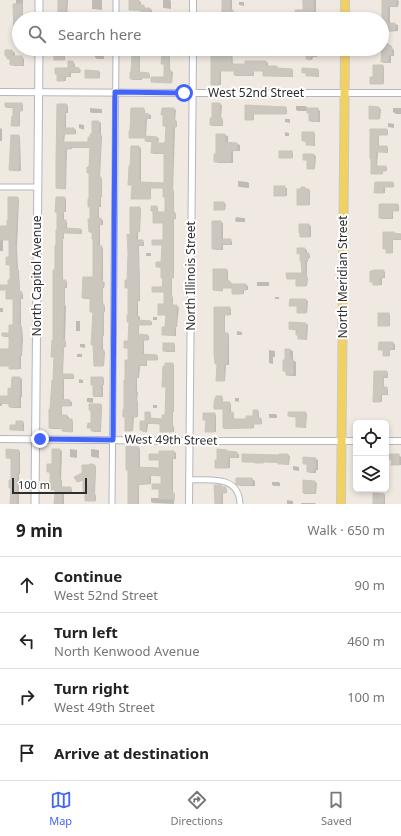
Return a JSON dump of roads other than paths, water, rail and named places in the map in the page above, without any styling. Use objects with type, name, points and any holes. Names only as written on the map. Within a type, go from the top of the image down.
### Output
[{"type":"main road","points":[[39,0],[39,12]]},
{"type":"main road","points":[[345,0],[345,12]]},
{"type":"main road","name":"North Capitol Avenue","points":[[35,504],[39,56]]},
{"type":"main road","name":"North Meridian Street","points":[[341,504],[345,56]]},
{"type":"street","points":[[116,0],[116,12]]},
{"type":"street","points":[[193,0],[193,12]]},
{"type":"street","points":[[112,504],[116,56]]},
{"type":"street","name":"North Illinois Street","points":[[189,504],[193,56]]},
{"type":"street","name":"West 52nd Street","points":[[0,92],[401,93]]},
{"type":"street","points":[[0,187],[37,187]]},
{"type":"street","name":"West 49th Street","points":[[0,439],[353,441]]},
{"type":"street","points":[[389,441],[401,441]]},
{"type":"street","points":[[190,480],[219,480],[228,483],[238,493],[240,504]]}]
